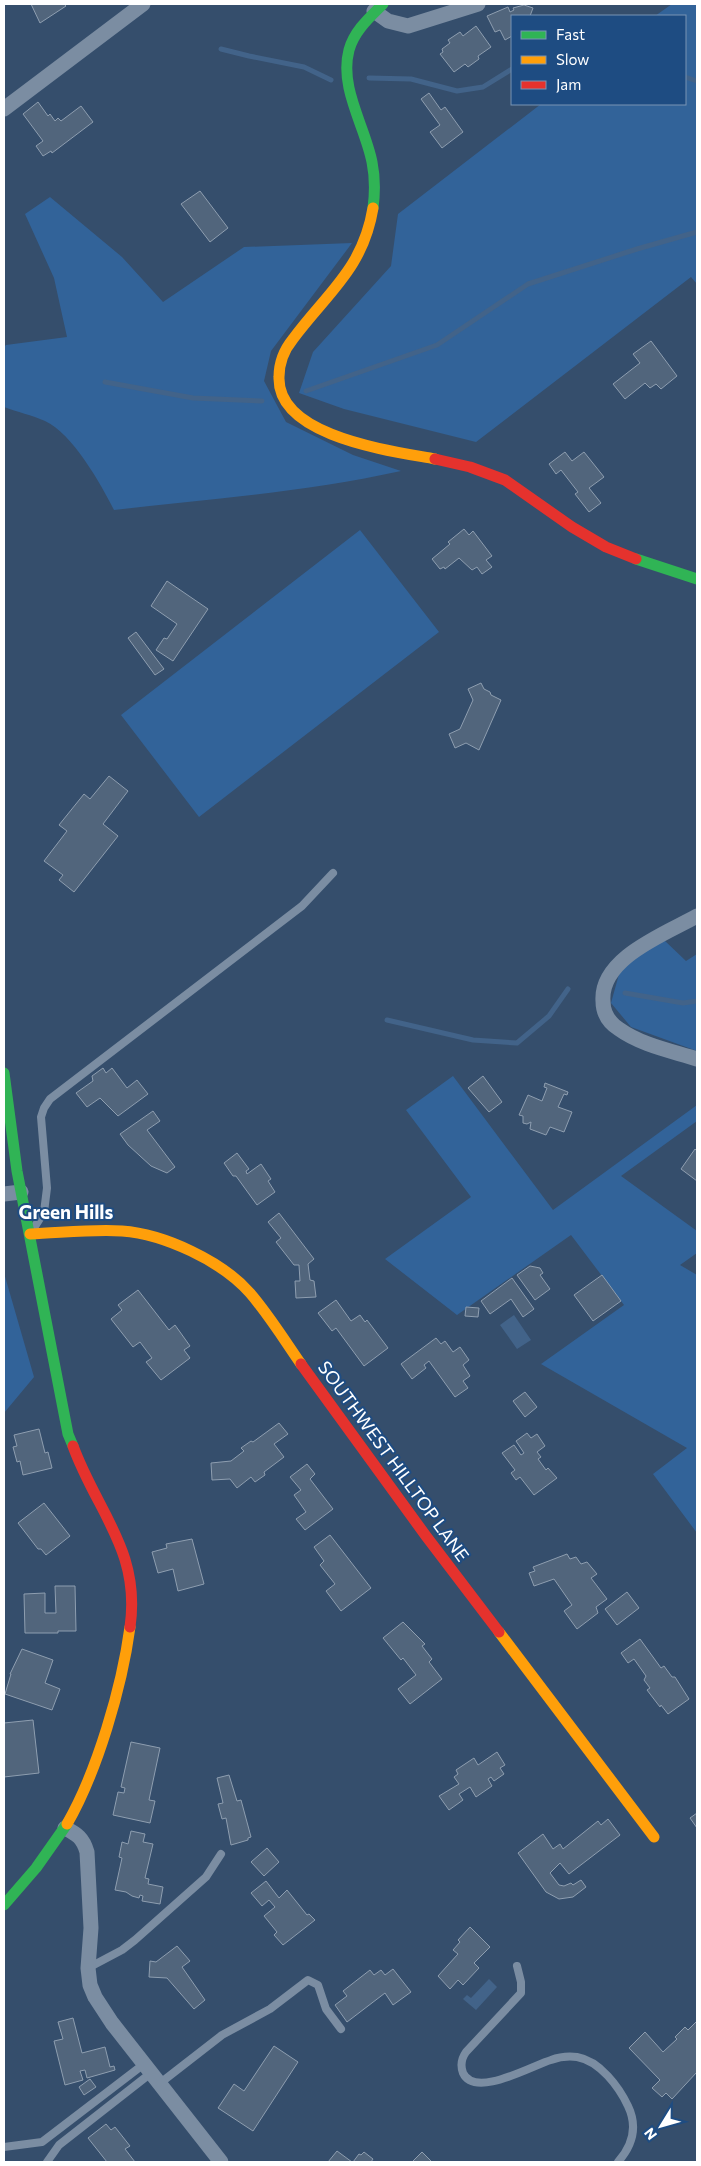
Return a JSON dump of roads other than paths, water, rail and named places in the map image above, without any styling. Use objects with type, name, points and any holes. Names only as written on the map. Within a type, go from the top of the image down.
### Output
[{"type":"street","points":[[4,109],[143,4]]},
{"type":"street","points":[[478,4],[408,26],[388,21],[378,7],[354,33],[346,54],[346,75],[352,102],[372,157],[374,174],[373,207],[366,238],[348,275],[294,338],[283,354],[279,371],[282,397],[287,405],[300,417],[340,437],[435,458],[493,474],[513,484],[580,533],[603,545],[697,579]]},
{"type":"street","points":[[697,916],[632,952],[620,962],[605,982],[602,998],[604,1012],[618,1029],[637,1040],[697,1059]]},
{"type":"street","points":[[4,1073],[21,1192],[68,1434],[84,1474],[120,1541],[127,1562],[132,1597],[130,1631],[112,1704],[88,1779],[64,1828],[29,1876],[4,1905]]},
{"type":"street","points":[[4,1194],[21,1192]]},
{"type":"street","name":"SOUTHWEST HILLTOP LANE","points":[[30,1234],[122,1231],[155,1238],[197,1254],[232,1276],[250,1293],[426,1536],[654,1837]]},
{"type":"street","points":[[64,1828],[78,1835],[84,1842],[87,1852],[91,1928],[88,1968],[90,1985],[95,1997],[151,2074],[221,2162]]},
{"type":"lane","points":[[30,1234],[44,1212],[47,1188],[41,1117],[50,1099],[302,906],[333,873]]},
{"type":"lane","points":[[88,1968],[122,1950],[135,1940],[206,1877],[222,1854]]},
{"type":"lane","points":[[517,1966],[522,1982],[522,1993],[466,2052],[462,2058],[462,2071],[465,2077],[472,2082],[480,2084],[501,2079],[560,2058],[578,2058],[594,2064],[623,2097],[633,2118],[633,2138],[624,2156],[618,2162]]},
{"type":"lane","points":[[4,2147],[42,2142],[151,2074],[270,2009],[308,1980],[318,1985],[326,2009],[341,2029]]},
{"type":"lane","points":[[47,2162],[59,2145],[151,2074]]},
{"type":"waterway","points":[[221,49],[304,67],[331,80]]},
{"type":"waterway","points":[[369,78],[411,79],[457,91],[483,87],[511,70]]},
{"type":"waterway","points":[[686,77],[697,81]]},
{"type":"waterway","points":[[306,391],[437,345],[528,284],[697,232]]},
{"type":"waterway","points":[[105,382],[193,398],[262,401]]},
{"type":"waterway","points":[[387,1020],[473,1040],[517,1043],[549,1016],[568,989]]},
{"type":"waterway","points":[[625,993],[683,1003],[697,1001]]},
{"type":"district","name":"Green Hills","points":[[66,1211]]}]
